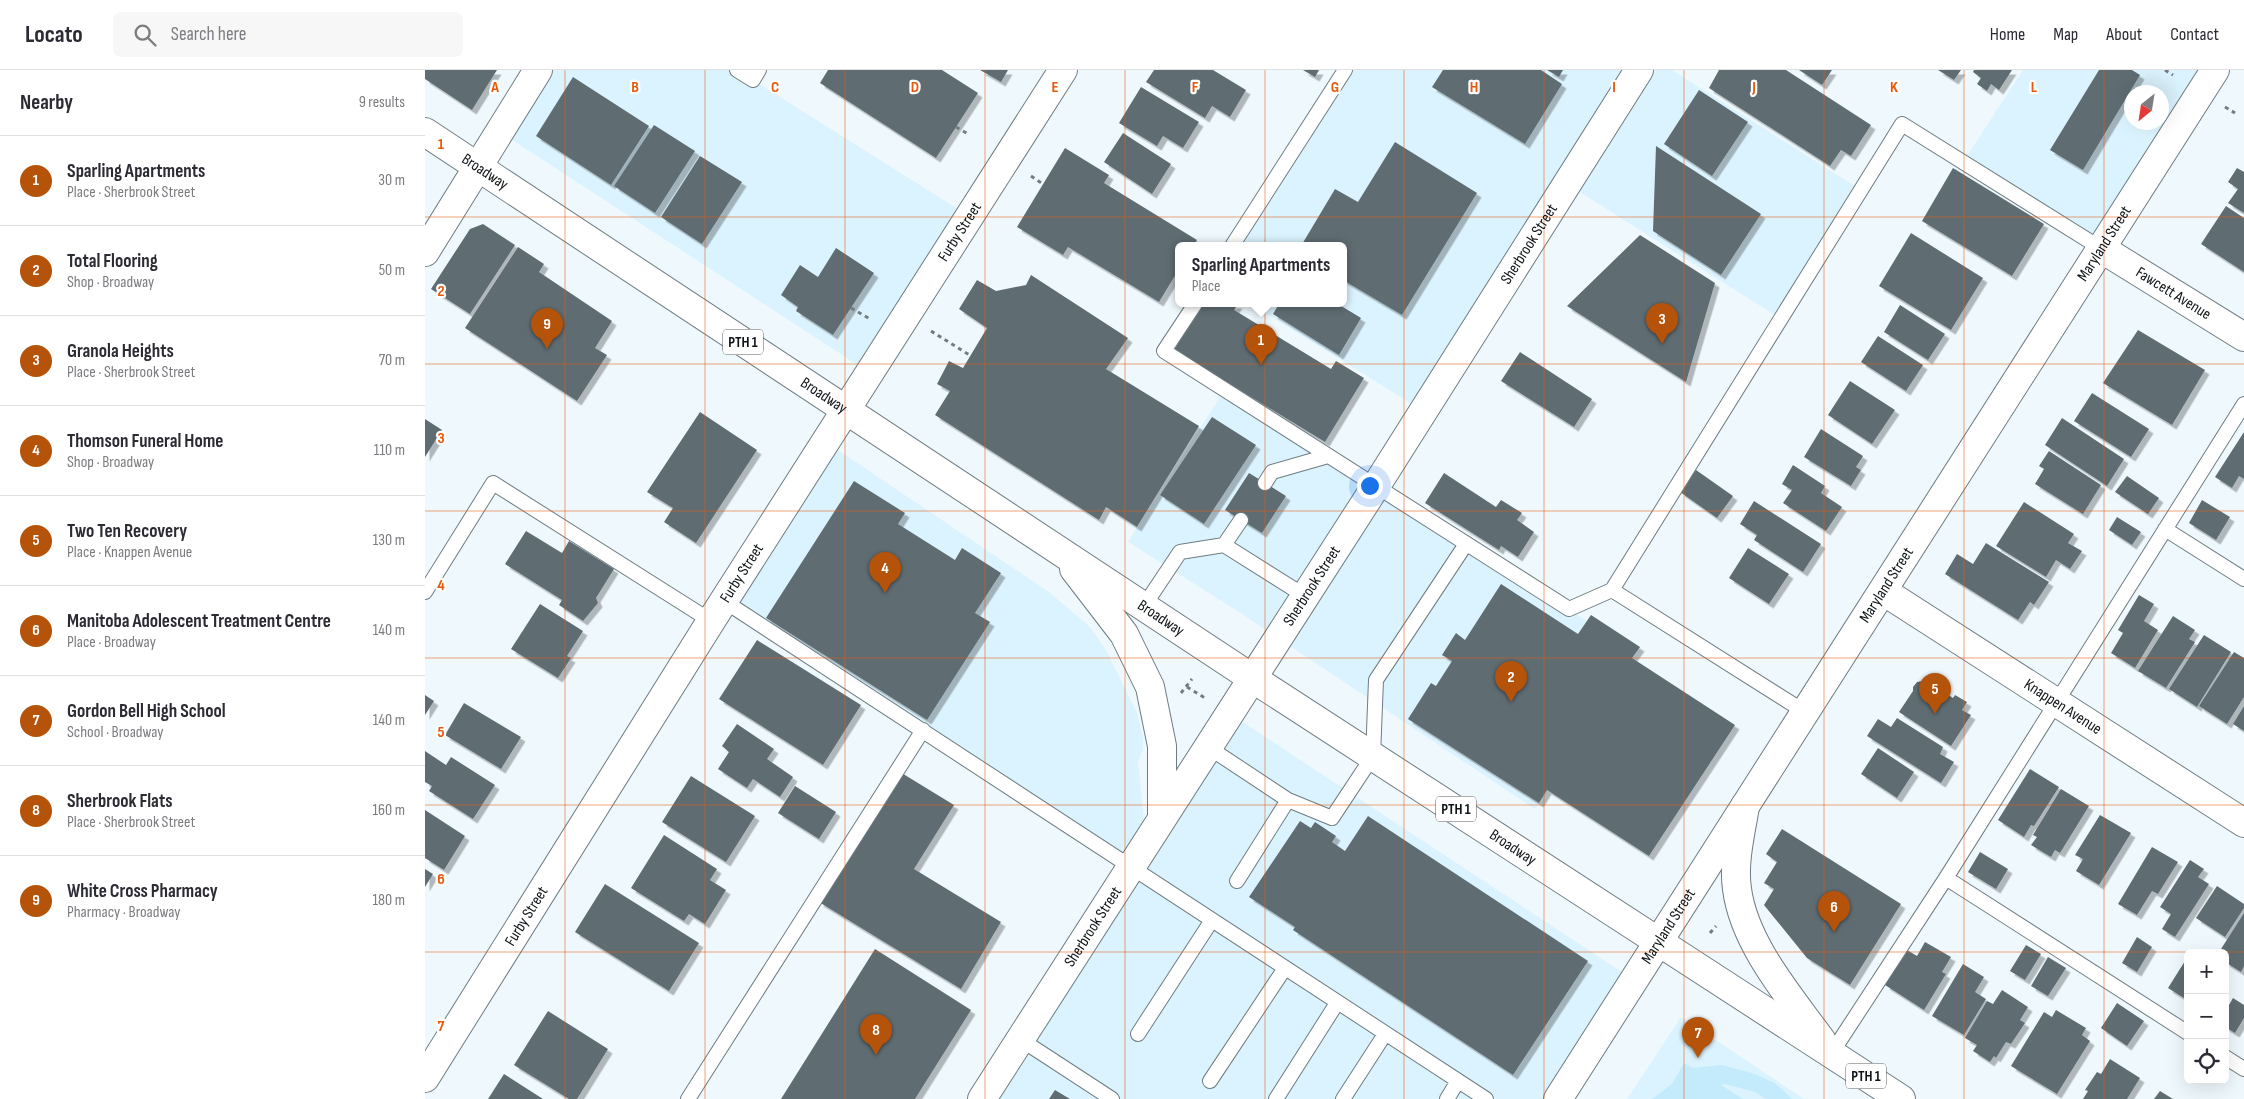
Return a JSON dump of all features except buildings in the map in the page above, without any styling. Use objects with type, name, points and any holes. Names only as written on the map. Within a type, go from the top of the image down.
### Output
[{"type":"main road","points":[[425,252],[538,70]]},
{"type":"main road","name":"Furby Street","points":[[425,1078],[718,611],[1063,70]]},
{"type":"main road","name":"Sherbrook Street","points":[[982,1099],[1376,486],[1639,70]]},
{"type":"main road","name":"Maryland Street","points":[[1558,1099],[2215,70]]},
{"type":"main road","name":"Broadway","points":[[425,132],[1252,678],[1901,1099]]},
{"type":"main road","name":"Fawcett Avenue","points":[[2102,249],[2244,337]]},
{"type":"main road","points":[[1061,552],[1124,634],[1150,687],[1162,746],[1162,818]]},
{"type":"main road","name":"Knappen Avenue","points":[[1883,591],[2244,823]]},
{"type":"main road","points":[[1745,806],[1736,874],[1741,907],[1766,962],[1831,1054]]},
{"type":"lane","points":[[737,70],[753,80],[759,70]]},
{"type":"lane","points":[[1235,242],[1345,70]]},
{"type":"lane","points":[[1193,307],[1164,351],[1569,609],[1612,590],[1902,124],[2102,249]]},
{"type":"lane","points":[[1831,1054],[1946,878],[2244,404]]},
{"type":"lane","points":[[1265,483],[1272,472],[1328,456]]},
{"type":"lane","points":[[425,592],[493,483],[923,730],[1486,1099]]},
{"type":"lane","points":[[1224,545],[1241,520]]},
{"type":"lane","points":[[2165,529],[2244,579]]},
{"type":"lane","points":[[1208,747],[1288,800],[1332,818],[1373,756],[1376,680],[1466,544]]},
{"type":"lane","points":[[1144,606],[1180,552],[1224,545],[1305,596]]},
{"type":"lane","points":[[1612,590],[1805,712]]},
{"type":"lane","points":[[688,1099],[923,730]]},
{"type":"lane","points":[[1237,881],[1288,800]]},
{"type":"lane","points":[[1946,878],[2184,1030]]},
{"type":"lane","points":[[1138,1034],[1212,920]]},
{"type":"lane","points":[[1210,1081],[1285,968]]},
{"type":"lane","points":[[1275,1099],[1337,1003]]},
{"type":"lane","points":[[1343,1099],[1385,1034]]},
{"type":"lane","points":[[1020,1039],[1112,1099]]},
{"type":"lane","points":[[2229,1060],[2244,1069]]},
{"type":"lane","points":[[1447,1099],[1458,1081]]},
{"type":"path","points":[[2165,70],[2173,75]]},
{"type":"path","points":[[2222,105],[2235,113]]},
{"type":"path","points":[[957,126],[968,134]]},
{"type":"path","points":[[1037,180],[1043,184]]},
{"type":"path","points":[[906,316],[971,356]]},
{"type":"path","points":[[1192,679],[1187,687],[1207,699]]},
{"type":"path","points":[[1710,933],[1717,925]]},
{"type":"shaded area","points":[[538,70],[737,70],[969,216],[870,373],[500,132]]},
{"type":"shaded area","points":[[1345,70],[1672,70],[1861,190],[1781,319],[1567,184],[1423,411],[1256,307],[1347,307],[1347,242],[1235,242]]},
{"type":"shaded area","points":[[2023,70],[2215,70],[2102,249],[1963,162]]},
{"type":"shaded area","points":[[1225,389],[1587,621],[1591,615],[1640,647],[1535,809],[1239,612],[1128,542]]},
{"type":"shaded area","points":[[826,442],[1049,592],[1090,627],[1106,650],[1137,713],[1143,737],[1143,750],[1138,762],[1146,841],[1229,713],[1634,980],[1558,1099],[982,1099],[1131,866],[724,601]]},
{"type":"shaded area","points":[[1681,1017],[1804,1099],[1627,1099]]},
{"type":"shaded area","points":[[1684,1063],[1693,1068],[1722,1065],[1752,1073],[1775,1083],[1792,1099],[1766,1099],[1755,1092],[1725,1084],[1721,1085],[1743,1099],[1652,1099],[1672,1084]]},
{"type":"place","name":"Granola Heights","points":[[1662,344]]},
{"type":"place","name":"White Cross Pharmacy","points":[[547,349]]},
{"type":"place","name":"Sparling Apartments","points":[[1261,365]]},
{"type":"place","name":"Thomson Funeral Home","points":[[885,593]]},
{"type":"place","name":"Total Flooring","points":[[1511,702]]},
{"type":"place","name":"Two Ten Recovery","points":[[1935,714]]},
{"type":"place","name":"Manitoba Adolescent Treatment Centre","points":[[1834,932]]},
{"type":"place","name":"Sherbrook Flats","points":[[876,1055]]},
{"type":"place","name":"Gordon Bell High School","points":[[1698,1058]]}]
